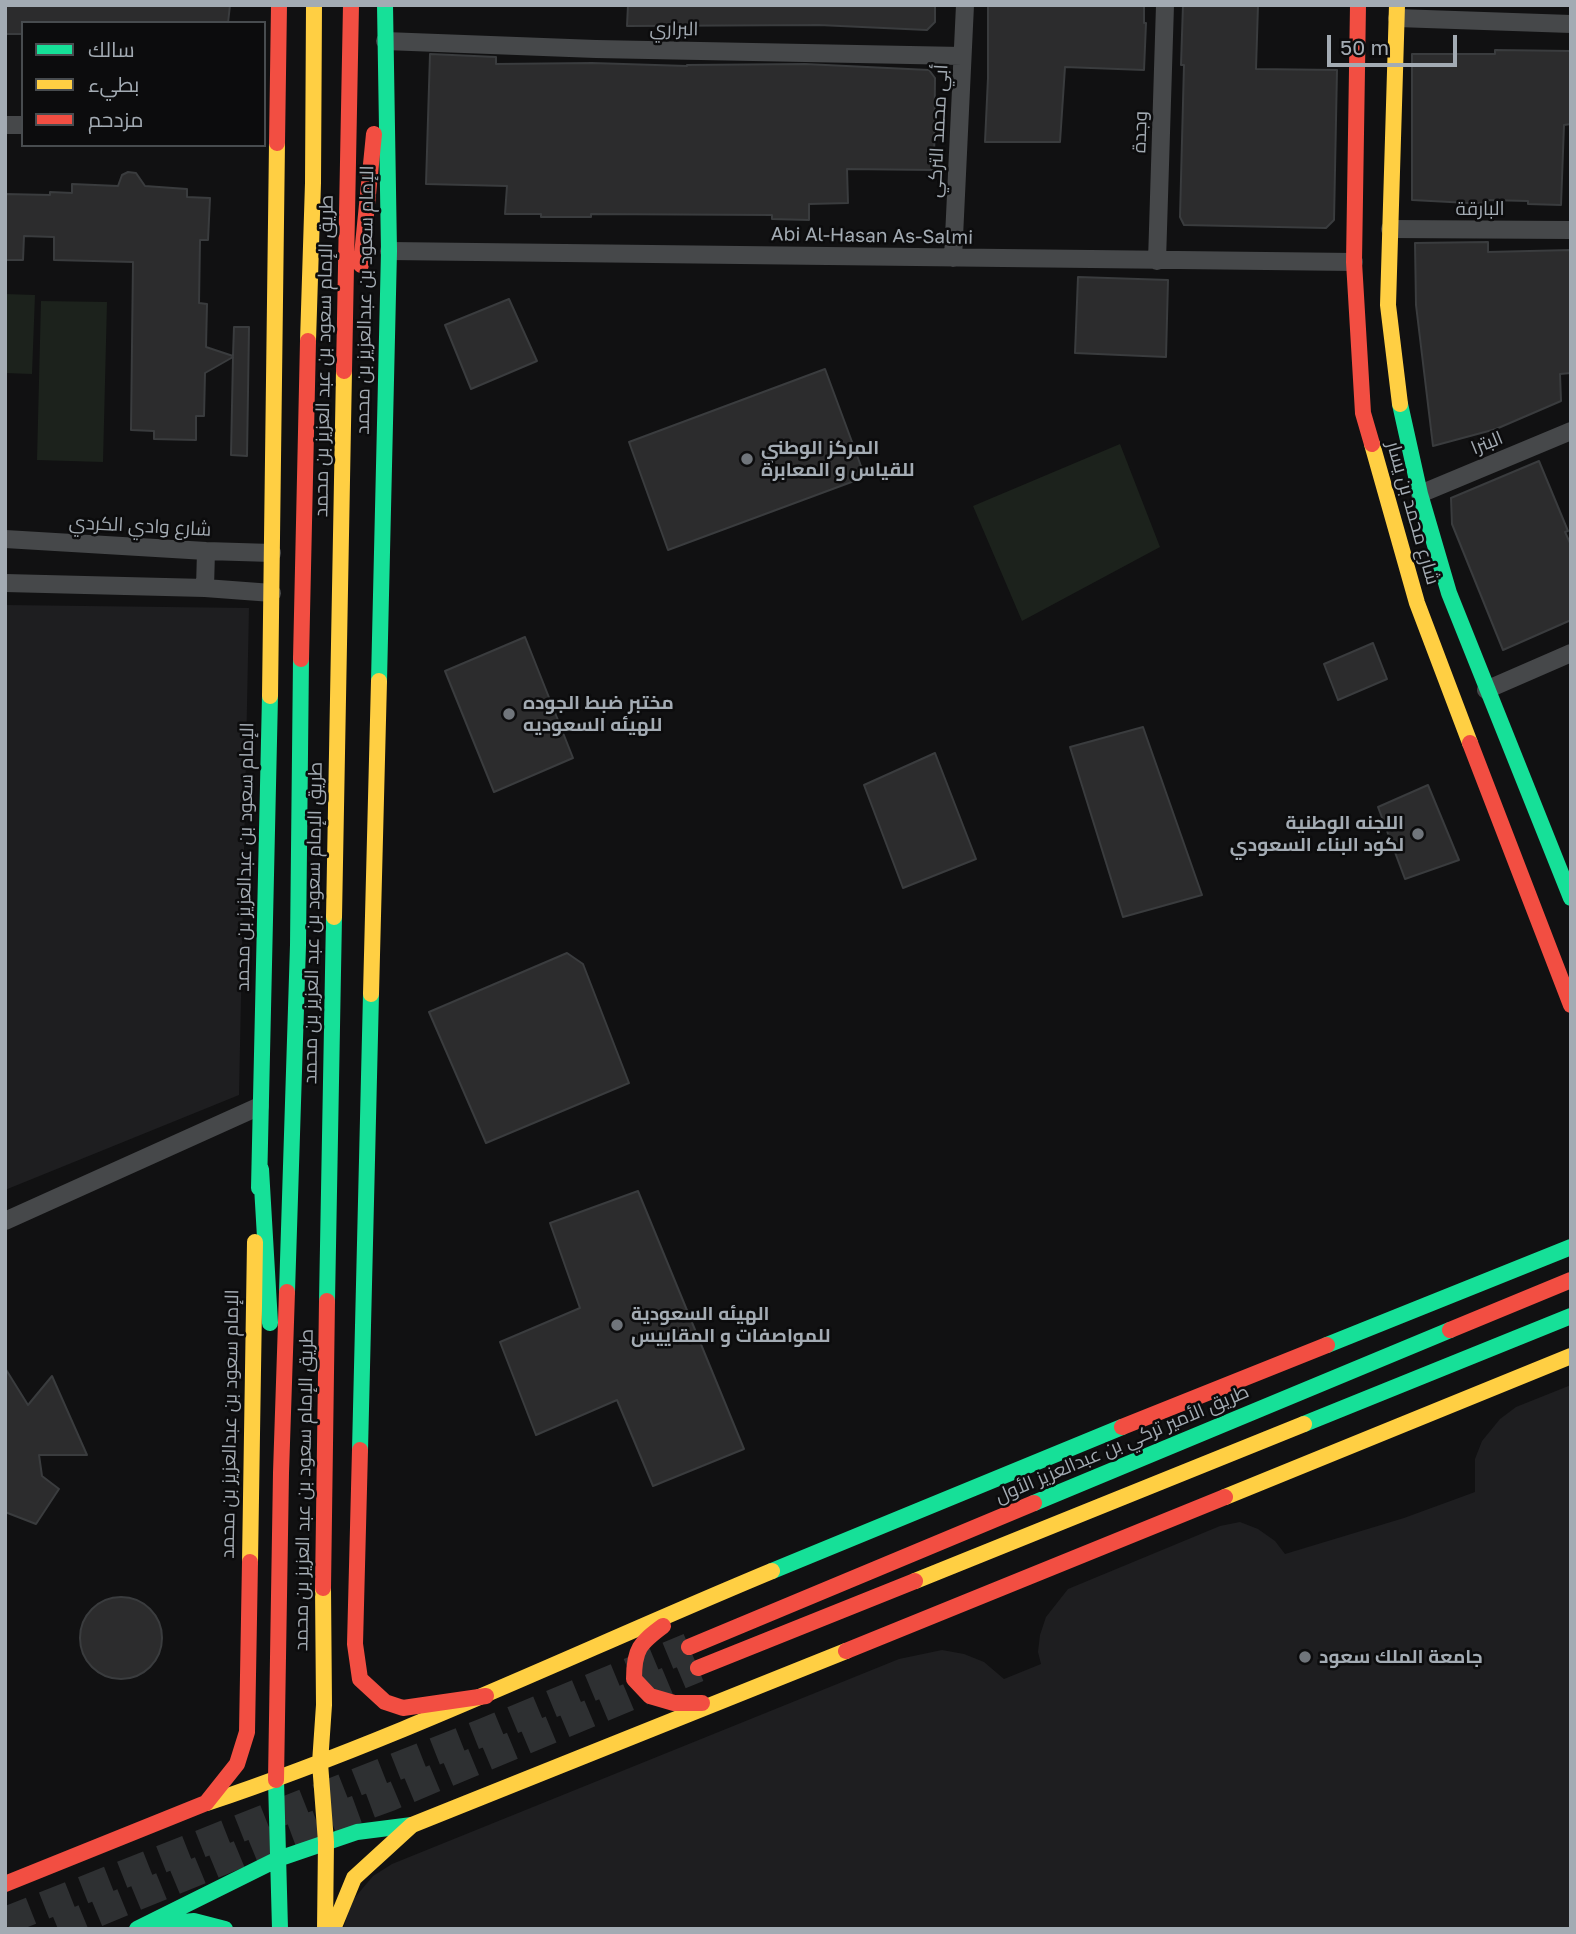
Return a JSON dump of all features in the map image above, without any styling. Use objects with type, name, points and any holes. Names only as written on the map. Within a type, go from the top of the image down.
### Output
[{"type":"main road","name":"الإمام سعود بن عبدالعزيز بن محمد","points":[[206,1803],[237,1764],[247,1732],[253,1270],[261,1169],[260,1107],[272,593],[270,128],[279,5]]},
{"type":"main road","name":"طريق الإمام سعود بن عبد العزيز بن محمد","points":[[276,1780],[281,1473],[298,945],[303,517],[313,183],[314,5]]},
{"type":"main road","name":"طريق الإمام سعود بن عبد العزيز بن محمد","points":[[326,1842],[320,1763],[324,1705],[323,1594],[351,5]]},
{"type":"main road","name":"الإمام سعود بن عبدالعزيز بن محمد","points":[[385,5],[389,251],[355,1644],[360,1679],[385,1702],[403,1708],[486,1696]]},
{"type":"main road","name":"شارع محمد بن يسار","points":[[1358,5],[1354,262],[1363,413],[1417,603],[1571,1005]]},
{"type":"main road","name":"شارع محمد بن يسار","points":[[1397,12],[1388,305],[1399,400],[1420,494],[1448,593],[1571,898]]},
{"type":"main road","points":[[344,391],[363,250],[385,41]]},
{"type":"main road","points":[[261,1169],[281,1473]]},
{"type":"main road","points":[[5,1884],[206,1803],[276,1780],[486,1696],[688,1606],[1054,1454],[1571,1247]]},
{"type":"main road","name":"طريق الأمير تركي بن عبدالعزيز الأول","points":[[689,1647],[1571,1280]]},
{"type":"main road","points":[[698,1668],[1571,1316]]},
{"type":"main road","points":[[139,1928],[278,1859],[357,1832],[412,1825],[1571,1356]]},
{"type":"main road","points":[[323,1594],[361,1430]]},
{"type":"main road","points":[[688,1606],[642,1640],[633,1658],[634,1679],[650,1696],[662,1700],[674,1703],[713,1702]]},
{"type":"main road","points":[[276,1780],[280,1929]]},
{"type":"main road","points":[[333,1929],[354,1878],[412,1825]]},
{"type":"main road","points":[[325,1929],[326,1842]]},
{"type":"main road","points":[[139,1928],[188,1919],[225,1929]]},
{"type":"street","name":"أبي محمد التركي","points":[[953,258],[965,5]]},
{"type":"street","name":"وجدة","points":[[1157,261],[1165,5]]},
{"type":"street","points":[[1397,12],[1571,24]]},
{"type":"street","name":"البراري","points":[[385,41],[610,49],[962,55]]},
{"type":"street","name":"البارقة","points":[[1390,229],[1571,230]]},
{"type":"street","name":"Abi Al-Hasan As-Salmi","points":[[389,251],[1354,262]]},
{"type":"street","name":"البترا","points":[[1420,494],[1571,431]]},
{"type":"street","name":"شارع وادي الكردي","points":[[5,539],[272,553]]},
{"type":"street","points":[[205,588],[206,551]]},
{"type":"street","points":[[5,583],[205,588],[272,593]]},
{"type":"street","points":[[1486,690],[1571,653]]},
{"type":"street","points":[[5,1220],[260,1107]]},
{"type":"shaded area","points":[[5,294],[35,295],[32,374],[5,373]]},
{"type":"shaded area","points":[[41,301],[107,302],[103,462],[37,460]]},
{"type":"shaded area","points":[[1120,444],[1160,547],[1022,621],[973,506]]},
{"type":"shaded area","points":[[5,605],[249,608],[239,1095],[5,1190]]},
{"type":"shaded area","name":"جامعة الملك سعود","points":[[1571,1385],[1571,1929],[343,1929],[352,1901],[373,1876],[392,1864],[899,1659],[942,1650],[964,1654],[984,1662],[1004,1679],[1041,1664],[1038,1652],[1046,1617],[1068,1589],[1220,1526],[1240,1522],[1258,1529],[1275,1541],[1285,1554],[1404,1518],[1475,1492],[1475,1459],[1482,1441],[1500,1419],[1516,1407]]},
{"type":"building","points":[[5,5],[230,5],[228,21],[21,21],[21,34],[5,34]]},
{"type":"building","points":[[628,5],[935,5],[935,22],[927,30],[819,25],[627,26]]},
{"type":"building","points":[[988,5],[1144,5],[1144,70],[1065,67],[1060,142],[985,142]]},
{"type":"building","points":[[1183,5],[1258,5],[1256,69],[1337,70],[1334,220],[1326,228],[1184,225],[1180,217]]},
{"type":"building","points":[[1495,50],[1571,51],[1571,124],[1564,125],[1561,205],[1528,204],[1528,201],[1488,200],[1488,204],[1412,200],[1412,54],[1495,54]]},
{"type":"building","points":[[430,54],[496,57],[496,64],[805,64],[929,70],[935,78],[934,170],[847,169],[848,203],[809,204],[809,220],[772,219],[772,215],[591,214],[591,217],[541,217],[541,214],[505,214],[507,186],[426,184]]},
{"type":"building","points":[[128,172],[136,173],[145,186],[187,189],[187,197],[210,198],[208,240],[200,240],[199,303],[207,304],[206,347],[233,356],[234,327],[249,327],[247,456],[231,455],[233,357],[205,373],[204,416],[196,416],[196,440],[154,439],[154,431],[131,430],[133,262],[54,260],[54,237],[24,236],[23,260],[5,260],[5,194],[72,193],[72,184],[118,186],[122,175]]},
{"type":"building","points":[[1488,242],[1488,252],[1571,250],[1571,373],[1560,374],[1561,401],[1496,429],[1433,446],[1416,305],[1415,243]]},
{"type":"building","points":[[1078,277],[1168,280],[1166,357],[1075,353]]},
{"type":"building","points":[[509,299],[537,361],[471,389],[445,325]]},
{"type":"building","name":"المركز الوطني للقياس و المعابرة","points":[[825,369],[865,477],[668,550],[629,442]]},
{"type":"building","points":[[1539,461],[1568,531],[1565,532],[1571,545],[1571,620],[1503,650],[1452,524],[1451,498]]},
{"type":"building","name":"مختبر ضبط الجوده للهيئه السعوديه","points":[[525,637],[573,758],[494,792],[445,671]]},
{"type":"building","points":[[1373,643],[1387,679],[1338,700],[1324,664]]},
{"type":"building","points":[[1143,727],[1202,895],[1123,917],[1070,747]]},
{"type":"building","points":[[935,753],[976,859],[903,888],[864,785]]},
{"type":"building","name":"اللجنه الوطنية لكود البناء السعودي","points":[[1428,785],[1459,860],[1405,879],[1378,807]]},
{"type":"building","points":[[567,953],[583,964],[629,1083],[486,1143],[429,1012]]},
{"type":"building","name":"الهيئه السعودية للمواصفات و المقاييس","points":[[638,1191],[744,1449],[653,1486],[617,1400],[536,1435],[500,1342],[580,1308],[550,1223]]},
{"type":"building","points":[[5,1368],[28,1405],[52,1376],[87,1455],[39,1455],[42,1476],[59,1489],[36,1524],[5,1512]]},
{"type":"building","points":[[121,1597],[137,1600],[150,1609],[159,1622],[162,1638],[159,1654],[150,1667],[137,1676],[121,1679],[105,1676],[92,1667],[83,1654],[80,1638],[83,1622],[92,1609],[105,1600]]},
{"type":"tunnel","points":[[5,1921],[484,1732],[689,1647]]},
{"type":"tunnel","points":[[58,1929],[271,1841],[390,1797],[698,1668]]},
{"type":"traffic: fast","points":[[379,681],[389,251],[385,5]]},
{"type":"traffic: fast","points":[[1400,404],[1420,494],[1449,593],[1571,898]]},
{"type":"traffic: fast","points":[[287,1292],[298,945],[301,659]]},
{"type":"traffic: fast","points":[[259,1188],[270,696]]},
{"type":"traffic: fast","points":[[327,1301],[334,917]]},
{"type":"traffic: fast","points":[[360,1450],[371,994]]},
{"type":"traffic: fast","points":[[261,1169],[270,1323]]},
{"type":"traffic: fast","points":[[1327,1345],[1571,1247]]},
{"type":"traffic: fast","points":[[1304,1424],[1571,1316]]},
{"type":"traffic: fast","points":[[1034,1503],[1450,1330]]},
{"type":"traffic: fast","points":[[772,1571],[1122,1427]]},
{"type":"traffic: fast","points":[[276,1780],[280,1929]]},
{"type":"traffic: fast","points":[[137,1929],[278,1859],[357,1832],[412,1825]]},
{"type":"traffic: fast","points":[[162,1924],[194,1921],[225,1929]]},
{"type":"traffic: slow","points":[[308,341],[313,183],[314,5]]},
{"type":"traffic: slow","points":[[1397,5],[1388,305],[1400,404]]},
{"type":"traffic: slow","points":[[270,696],[277,143]]},
{"type":"traffic: slow","points":[[334,917],[344,371]]},
{"type":"traffic: slow","points":[[1372,444],[1417,603],[1470,743]]},
{"type":"traffic: slow","points":[[371,994],[379,681]]},
{"type":"traffic: slow","points":[[250,1562],[255,1242]]},
{"type":"traffic: slow","points":[[1225,1497],[1571,1356]]},
{"type":"traffic: slow","points":[[915,1581],[1304,1424]]},
{"type":"traffic: slow","points":[[207,1803],[279,1778],[421,1722],[772,1571]]},
{"type":"traffic: slow","points":[[323,1588],[324,1705],[320,1763],[326,1842],[325,1929]]},
{"type":"traffic: slow","points":[[333,1929],[354,1878],[412,1825],[846,1651]]},
{"type":"traffic: jam","points":[[277,143],[279,5]]},
{"type":"traffic: jam","points":[[344,371],[351,5]]},
{"type":"traffic: jam","points":[[1358,5],[1354,262],[1363,413],[1372,444]]},
{"type":"traffic: jam","points":[[361,265],[374,134]]},
{"type":"traffic: jam","points":[[301,659],[308,341]]},
{"type":"traffic: jam","points":[[1470,743],[1571,1005]]},
{"type":"traffic: jam","points":[[1450,1330],[1571,1280]]},
{"type":"traffic: jam","points":[[276,1780],[287,1292]]},
{"type":"traffic: jam","points":[[323,1588],[327,1301]]},
{"type":"traffic: jam","points":[[1122,1427],[1327,1345]]},
{"type":"traffic: jam","points":[[360,1450],[355,1644],[360,1679],[385,1702],[403,1708],[486,1696]]},
{"type":"traffic: jam","points":[[846,1651],[1225,1497]]},
{"type":"traffic: jam","points":[[689,1647],[1034,1503]]},
{"type":"traffic: jam","points":[[5,1884],[206,1803],[237,1764],[247,1732],[250,1562]]},
{"type":"traffic: jam","points":[[698,1668],[915,1581]]},
{"type":"traffic: jam","points":[[663,1626],[640,1648],[635,1660],[634,1679],[650,1696],[674,1703],[702,1703]]},
{"type":"place","name":"المركز الوطني للقياس و المعابرة","points":[[747,459]]},
{"type":"place","name":"مختبر ضبط الجوده للهيئه السعوديه","points":[[509,714]]},
{"type":"place","name":"اللجنه الوطنية لكود البناء السعودي","points":[[1418,834]]},
{"type":"place","name":"الهيئه السعودية للمواصفات و المقاييس","points":[[617,1325]]},
{"type":"place","name":"جامعة الملك سعود","points":[[1305,1657]]}]
